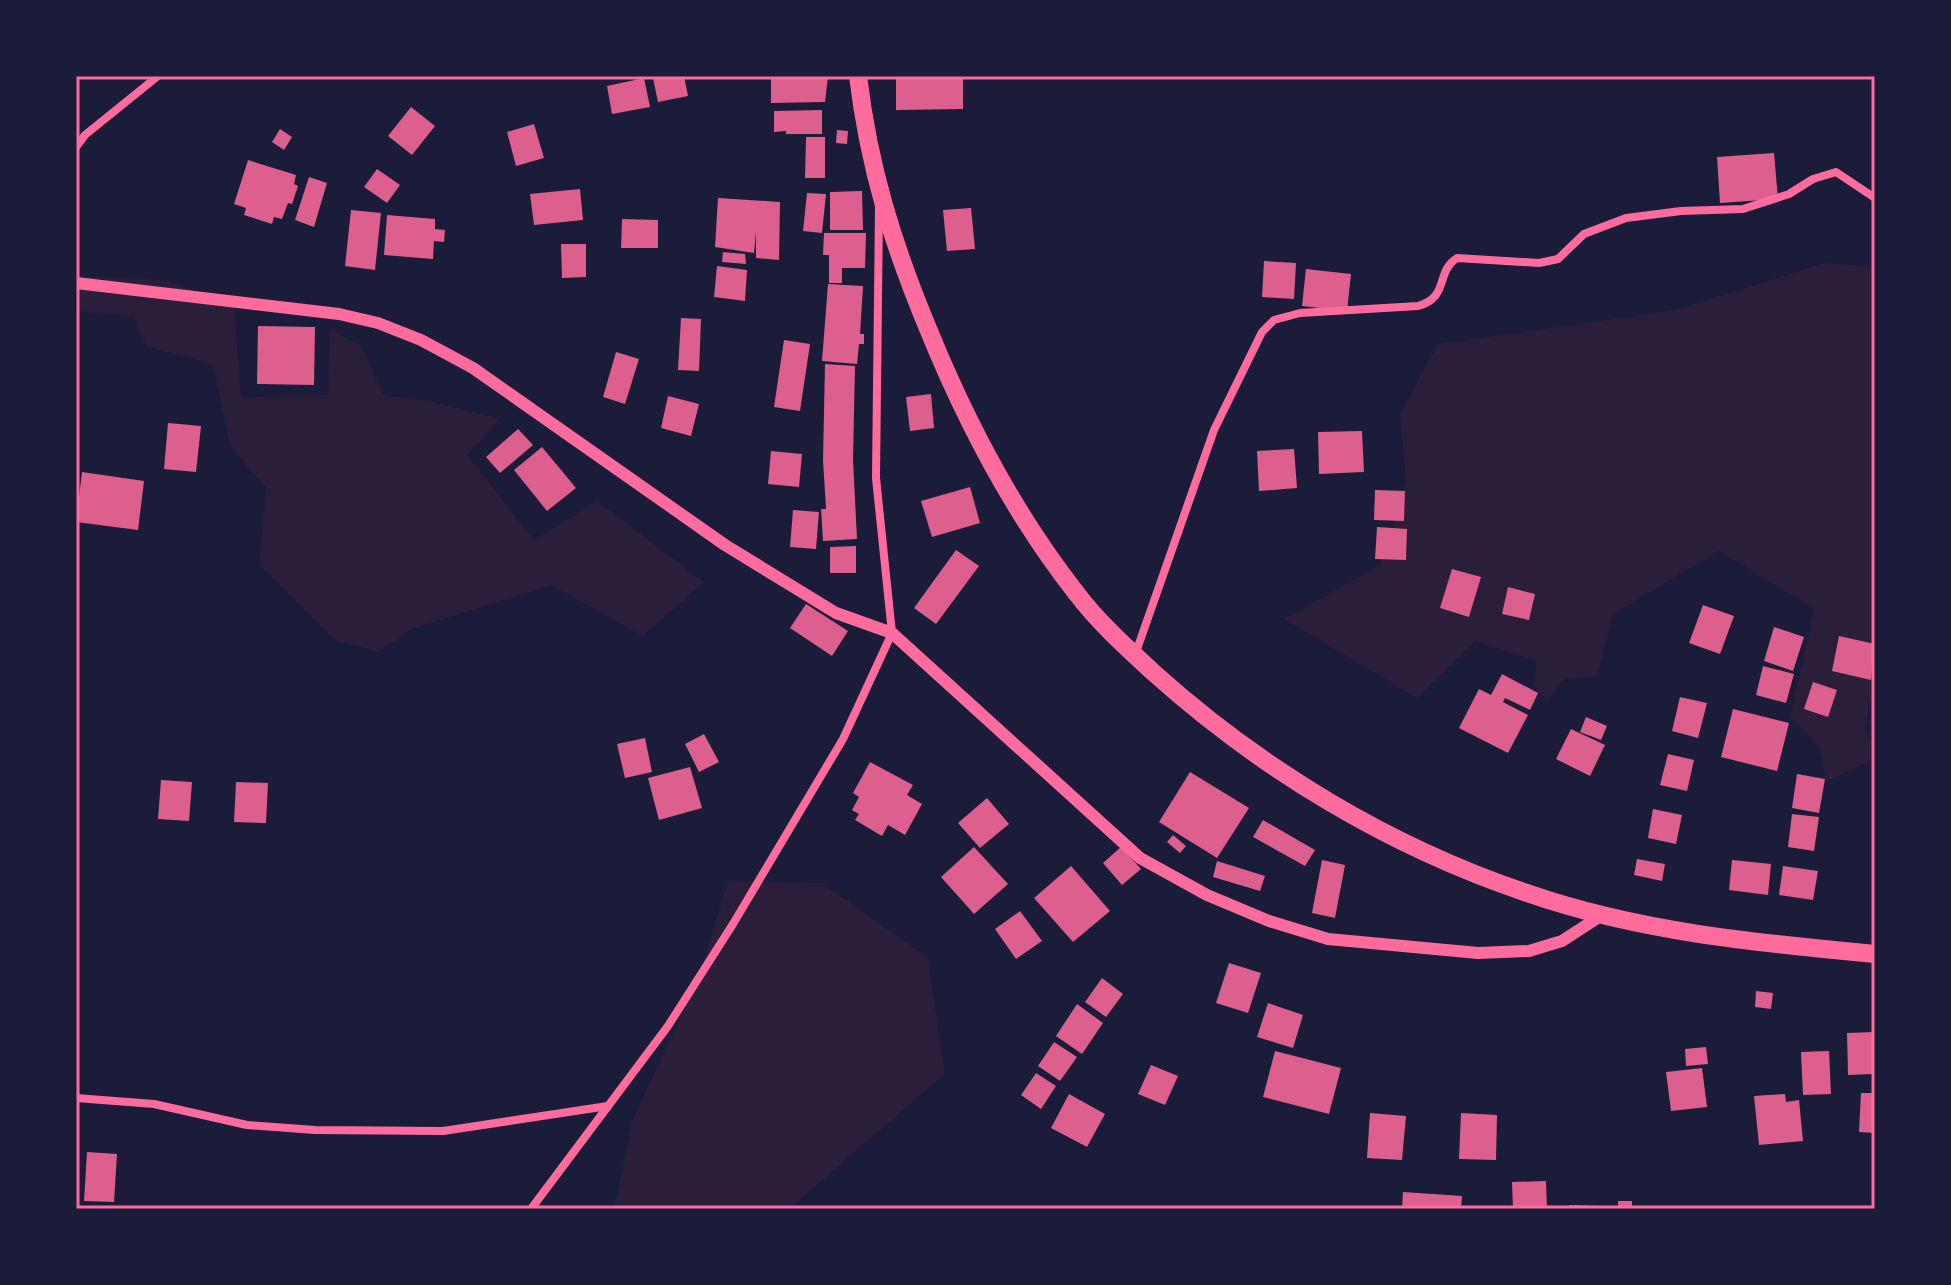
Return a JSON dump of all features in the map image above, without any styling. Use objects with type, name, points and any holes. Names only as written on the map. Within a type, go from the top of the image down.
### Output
[{"type":"highway","points":[[858,76],[879,194],[916,300],[950,384],[1025,524],[1079,597],[1135,656],[1201,716],[1277,770],[1363,821],[1435,859],[1528,894],[1602,915],[1729,940],[1875,954]]},
{"type":"street","points":[[76,147],[85,135],[158,76]]},
{"type":"street","points":[[1135,656],[1214,430],[1262,332],[1274,320],[1300,313],[1418,306],[1429,303],[1438,294],[1449,263],[1457,258],[1539,263],[1558,259],[1584,234],[1626,218],[1681,211],[1743,209],[1789,194],[1813,179],[1836,172],[1875,198]]},
{"type":"street","points":[[531,1209],[668,1026],[733,924],[843,739],[892,633],[876,478],[879,194]]},
{"type":"street","points":[[76,283],[339,314],[378,323],[421,340],[520,398],[725,545],[836,613],[892,633],[1140,858],[1207,895],[1269,921],[1328,939],[1478,953],[1529,951],[1562,941],[1602,915]]},
{"type":"street","points":[[76,1098],[154,1104],[247,1125],[315,1130],[443,1131],[608,1106]]},
{"type":"shaded area","points":[[1825,263],[1875,267],[1875,687],[1864,727],[1875,750],[1875,759],[1826,782],[1820,748],[1790,717],[1814,609],[1719,551],[1613,614],[1597,677],[1563,679],[1548,701],[1535,688],[1536,661],[1475,641],[1417,698],[1284,619],[1380,565],[1406,483],[1400,414],[1438,344],[1675,310]]},
{"type":"shaded area","points":[[76,276],[163,280],[234,305],[241,397],[328,395],[330,330],[361,345],[383,395],[429,401],[500,419],[467,455],[534,540],[597,501],[704,582],[643,636],[551,585],[409,630],[380,652],[336,641],[259,564],[266,488],[230,446],[213,364],[147,347],[133,317],[76,311]]},
{"type":"shaded area","points":[[728,881],[822,883],[928,958],[945,1074],[789,1209],[614,1209],[632,1121],[699,977]]},
{"type":"building","points":[[684,76],[688,96],[658,102],[653,78]]},
{"type":"building","points":[[771,76],[828,76],[825,102],[771,103]]},
{"type":"building","points":[[896,76],[963,76],[963,109],[896,110]]},
{"type":"building","points":[[644,78],[650,107],[612,114],[607,86]]},
{"type":"building","points":[[411,107],[435,126],[412,155],[388,136]]},
{"type":"building","points":[[822,110],[822,134],[774,132],[774,111]]},
{"type":"building","points":[[534,124],[544,158],[516,166],[507,132]]},
{"type":"building","points":[[280,129],[292,137],[284,150],[272,142]]},
{"type":"building","points":[[837,130],[848,131],[847,144],[836,143]]},
{"type":"building","points":[[806,137],[825,137],[825,178],[805,178]]},
{"type":"building","points":[[1774,153],[1778,199],[1720,203],[1717,157]]},
{"type":"building","points":[[248,160],[296,175],[294,184],[298,186],[292,204],[288,203],[282,219],[274,217],[272,224],[244,215],[246,208],[234,204]]},
{"type":"building","points":[[377,169],[400,185],[387,203],[364,187]]},
{"type":"building","points":[[309,177],[327,183],[314,227],[295,220]]},
{"type":"building","points":[[580,189],[583,220],[534,225],[530,194]]},
{"type":"building","points":[[862,191],[863,230],[830,230],[830,192]]},
{"type":"building","points":[[807,193],[826,194],[822,233],[803,231]]},
{"type":"building","points":[[718,198],[780,202],[779,260],[756,258],[756,232],[754,253],[715,247]]},
{"type":"building","points":[[971,208],[975,249],[947,251],[943,210]]},
{"type":"building","points":[[351,210],[381,213],[375,270],[345,266]]},
{"type":"building","points":[[387,215],[435,219],[435,229],[445,230],[444,242],[434,241],[433,259],[384,255]]},
{"type":"building","points":[[622,219],[658,220],[658,248],[621,248]]},
{"type":"building","points":[[824,233],[866,233],[865,268],[842,268],[842,283],[829,283],[829,255],[823,255]]},
{"type":"building","points":[[561,244],[586,244],[586,277],[562,278]]},
{"type":"building","points":[[723,252],[745,254],[746,264],[722,262]]},
{"type":"building","points":[[1264,261],[1296,263],[1294,299],[1262,297]]},
{"type":"building","points":[[717,266],[747,270],[745,301],[714,297]]},
{"type":"building","points":[[1306,269],[1351,274],[1347,311],[1302,306]]},
{"type":"building","points":[[828,284],[863,286],[860,334],[864,334],[864,344],[859,344],[857,364],[822,361]]},
{"type":"building","points":[[681,318],[701,319],[699,371],[678,370]]},
{"type":"building","points":[[258,326],[315,327],[314,385],[257,384]]},
{"type":"building","points":[[784,340],[810,344],[800,411],[774,407]]},
{"type":"building","points":[[616,352],[639,359],[625,404],[603,397]]},
{"type":"building","points":[[825,364],[855,366],[853,460],[857,539],[823,541],[821,509],[826,509],[823,460]]},
{"type":"building","points":[[931,394],[934,428],[910,431],[906,397]]},
{"type":"building","points":[[668,396],[699,404],[691,436],[661,428]]},
{"type":"building","points":[[168,423],[201,426],[196,472],[164,469]]},
{"type":"building","points":[[518,429],[533,445],[500,473],[486,457]]},
{"type":"building","points":[[1362,431],[1364,472],[1319,474],[1318,432]]},
{"type":"building","points":[[542,447],[576,488],[547,511],[514,470]]},
{"type":"building","points":[[1294,449],[1297,488],[1259,491],[1257,451]]},
{"type":"building","points":[[771,451],[802,454],[799,487],[768,484]]},
{"type":"building","points":[[82,472],[144,481],[138,530],[76,522]]},
{"type":"building","points":[[970,487],[980,523],[932,537],[921,501]]},
{"type":"building","points":[[1375,490],[1405,491],[1404,521],[1374,520]]},
{"type":"building","points":[[793,510],[819,512],[816,549],[790,547]]},
{"type":"building","points":[[1377,527],[1407,529],[1406,560],[1375,559]]},
{"type":"building","points":[[856,546],[856,573],[830,573],[830,547]]},
{"type":"building","points":[[956,550],[979,566],[936,624],[914,608]]},
{"type":"building","points":[[1452,569],[1481,577],[1469,617],[1440,608]]},
{"type":"building","points":[[1508,587],[1535,594],[1529,620],[1502,614]]},
{"type":"building","points":[[806,604],[848,631],[832,656],[790,628]]},
{"type":"building","points":[[1703,605],[1734,616],[1720,654],[1689,643]]},
{"type":"building","points":[[1774,627],[1804,637],[1793,671],[1764,661]]},
{"type":"building","points":[[1839,636],[1875,644],[1871,680],[1832,671]]},
{"type":"building","points":[[1763,666],[1794,674],[1786,703],[1756,695]]},
{"type":"building","points":[[1502,674],[1538,693],[1530,710],[1505,698],[1503,702],[1528,715],[1508,753],[1459,728],[1479,689],[1491,695]]},
{"type":"building","points":[[1813,682],[1837,690],[1828,717],[1804,709]]},
{"type":"building","points":[[1680,697],[1707,703],[1698,738],[1672,731]]},
{"type":"building","points":[[1733,709],[1789,723],[1777,771],[1721,757]]},
{"type":"building","points":[[1586,717],[1607,726],[1601,740],[1580,732]]},
{"type":"building","points":[[1571,729],[1605,745],[1590,776],[1556,759]]},
{"type":"building","points":[[704,734],[719,762],[699,772],[685,744]]},
{"type":"building","points":[[645,738],[652,772],[625,778],[617,744]]},
{"type":"building","points":[[1668,754],[1694,760],[1687,791],[1660,785]]},
{"type":"building","points":[[870,762],[913,785],[907,795],[922,804],[905,835],[888,825],[882,836],[855,820],[859,814],[852,810],[859,797],[853,793]]},
{"type":"building","points":[[690,767],[702,808],[659,820],[648,778]]},
{"type":"building","points":[[1190,772],[1249,808],[1217,858],[1159,822]]},
{"type":"building","points":[[1797,774],[1825,779],[1819,813],[1792,808]]},
{"type":"building","points":[[161,780],[192,782],[189,821],[158,819]]},
{"type":"building","points":[[236,782],[268,783],[266,823],[234,822]]},
{"type":"building","points":[[987,798],[1009,824],[980,848],[958,823]]},
{"type":"building","points":[[1653,809],[1682,815],[1676,844],[1648,838]]},
{"type":"building","points":[[1792,814],[1819,817],[1814,851],[1788,847]]},
{"type":"building","points":[[1263,820],[1315,850],[1305,866],[1253,837]]},
{"type":"building","points":[[1173,835],[1186,846],[1180,853],[1167,842]]},
{"type":"building","points":[[974,847],[1008,884],[974,914],[941,877]]},
{"type":"building","points":[[1121,847],[1141,869],[1122,885],[1103,863]]},
{"type":"building","points":[[1637,859],[1665,864],[1662,881],[1634,875]]},
{"type":"building","points":[[1322,860],[1345,865],[1335,918],[1312,913]]},
{"type":"building","points":[[1732,860],[1771,864],[1768,895],[1729,890]]},
{"type":"building","points":[[1217,861],[1265,876],[1260,891],[1213,877]]},
{"type":"building","points":[[1071,866],[1110,911],[1073,942],[1034,898]]},
{"type":"building","points":[[1783,866],[1818,871],[1813,900],[1779,895]]},
{"type":"building","points":[[1020,911],[1042,941],[1016,959],[995,929]]},
{"type":"building","points":[[1229,963],[1261,973],[1248,1013],[1216,1003]]},
{"type":"building","points":[[1102,978],[1123,994],[1106,1017],[1085,1002]]},
{"type":"building","points":[[1756,991],[1773,993],[1771,1009],[1755,1007]]},
{"type":"building","points":[[1268,1003],[1303,1015],[1293,1048],[1257,1037]]},
{"type":"building","points":[[1077,1004],[1103,1023],[1082,1054],[1056,1036]]},
{"type":"building","points":[[1875,1032],[1875,1074],[1848,1075],[1847,1033]]},
{"type":"building","points":[[1054,1042],[1077,1057],[1060,1081],[1038,1066]]},
{"type":"building","points":[[1706,1047],[1708,1064],[1686,1066],[1685,1049]]},
{"type":"building","points":[[1275,1051],[1341,1068],[1329,1114],[1263,1097]]},
{"type":"building","points":[[1829,1051],[1831,1094],[1803,1095],[1801,1052]]},
{"type":"building","points":[[1151,1065],[1178,1076],[1165,1105],[1138,1094]]},
{"type":"building","points":[[1702,1068],[1707,1107],[1671,1111],[1666,1072]]},
{"type":"building","points":[[1036,1073],[1056,1086],[1041,1109],[1021,1095]]},
{"type":"building","points":[[1861,1093],[1875,1093],[1875,1133],[1859,1132]]},
{"type":"building","points":[[1069,1094],[1105,1114],[1087,1147],[1051,1128]]},
{"type":"building","points":[[1785,1094],[1786,1102],[1799,1100],[1803,1141],[1759,1145],[1754,1096]]},
{"type":"building","points":[[1370,1113],[1406,1116],[1402,1160],[1367,1158]]},
{"type":"building","points":[[1461,1113],[1497,1115],[1496,1160],[1459,1159]]},
{"type":"building","points":[[87,1152],[117,1154],[114,1202],[84,1201]]},
{"type":"building","points":[[1546,1181],[1547,1209],[1513,1209],[1512,1182]]},
{"type":"building","points":[[1403,1192],[1462,1196],[1461,1209],[1402,1209]]},
{"type":"building","points":[[1618,1201],[1632,1201],[1632,1209],[1618,1209]]},
{"type":"building","points":[[1569,1205],[1601,1206],[1600,1209],[1569,1209]]}]
